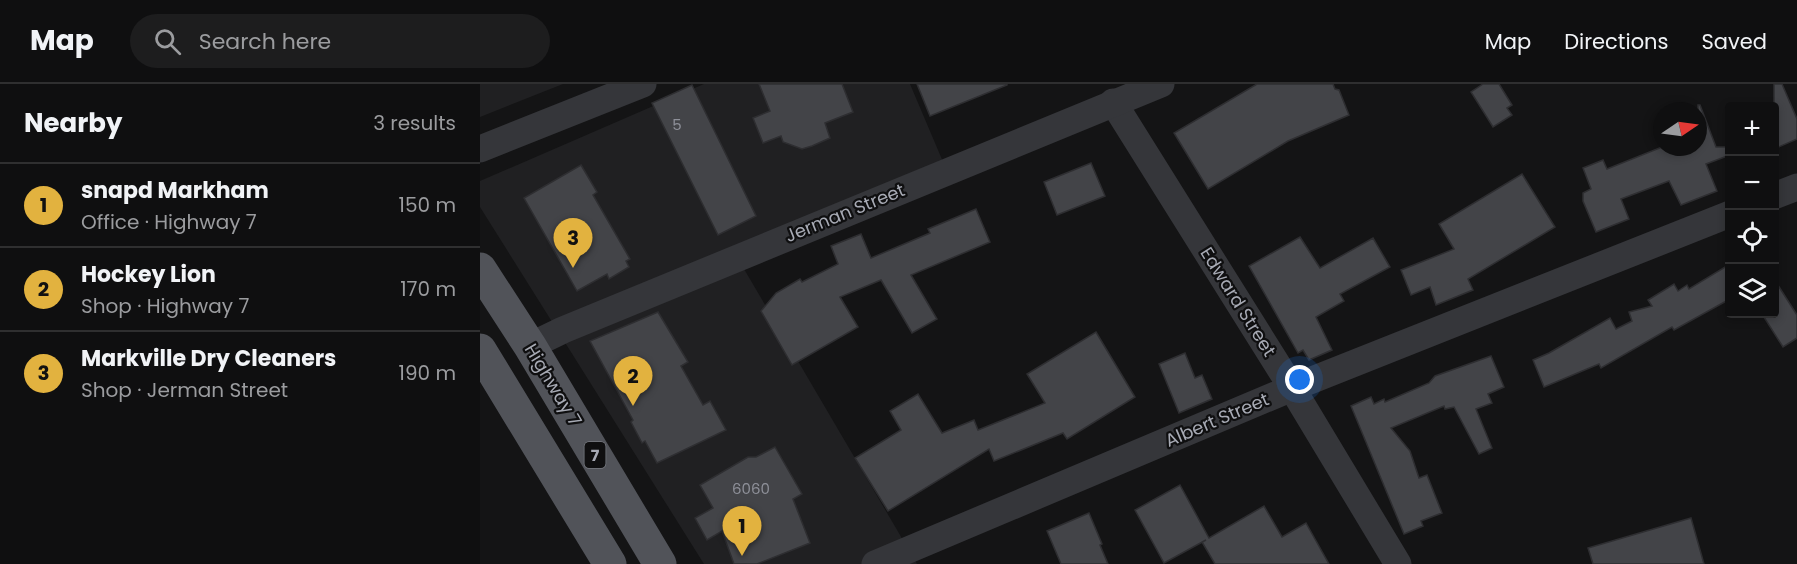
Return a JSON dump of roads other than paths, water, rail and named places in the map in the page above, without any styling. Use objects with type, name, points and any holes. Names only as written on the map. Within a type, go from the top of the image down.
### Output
[{"type":"main road","name":"Highway 7","points":[[480,269],[530,346],[660,564]]},
{"type":"main road","points":[[480,350],[610,564]]},
{"type":"street","points":[[480,149],[643,84]]},
{"type":"street","name":"Jerman Street","points":[[530,346],[563,330],[1161,84]]},
{"type":"street","name":"Edward Street","points":[[1113,102],[1292,388],[1398,564]]},
{"type":"street","name":"Albert Street","points":[[874,564],[1292,388],[1725,216]]},
{"type":"place","name":"Markville Dry Cleaners","points":[[573,268]]},
{"type":"place","name":"Hockey Lion","points":[[633,406]]},
{"type":"place","name":"snapd Markham","points":[[742,556]]}]
